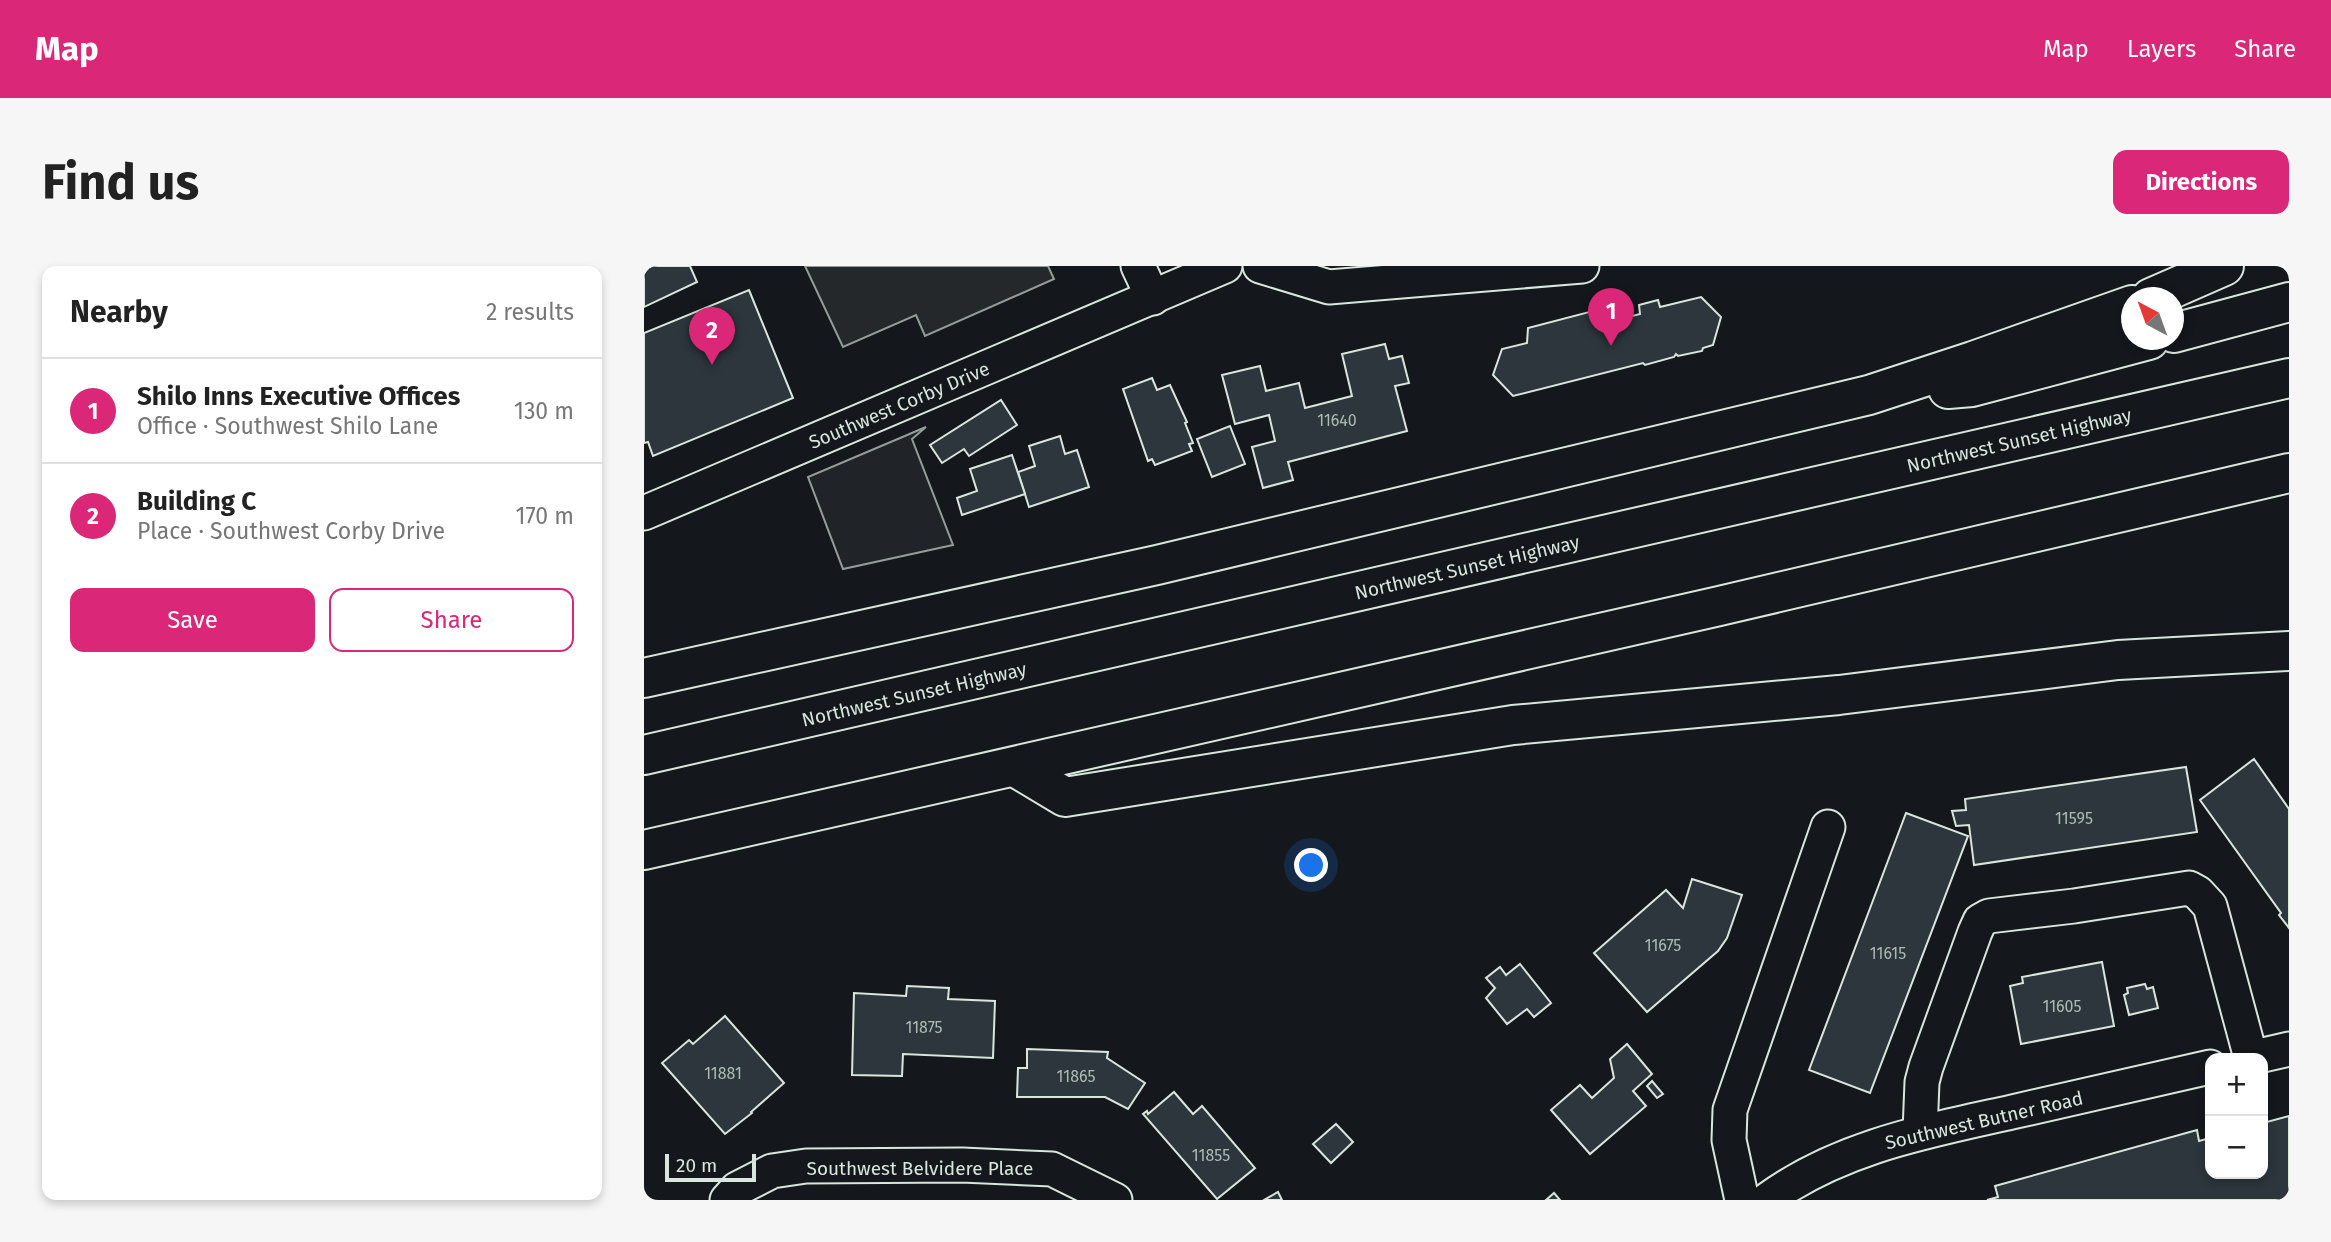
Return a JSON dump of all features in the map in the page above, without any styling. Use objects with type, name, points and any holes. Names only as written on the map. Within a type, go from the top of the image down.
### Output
[{"type":"highway","points":[[2176,287],[2224,266]]},
{"type":"highway","points":[[2184,330],[2289,302]]},
{"type":"highway","points":[[644,678],[1144,568],[1869,395],[2121,309]]},
{"type":"highway","points":[[1869,395],[1972,387],[2121,347]]},
{"type":"highway","name":"Northwest Sunset Highway","points":[[644,755],[2289,378]]},
{"type":"highway","points":[[644,850],[2289,473]]},
{"type":"highway","points":[[1015,767],[1065,797],[1513,725],[1839,695],[2118,660],[2289,651]]},
{"type":"street","points":[[1138,266],[1153,298]]},
{"type":"street","name":"Southwest Corby Drive","points":[[644,513],[1225,266]]},
{"type":"street","points":[[1260,266],[1329,287],[1582,266]]},
{"type":"street","points":[[1742,1200],[1729,1140],[1730,1110],[1828,827]]},
{"type":"street","points":[[1920,1132],[1922,1082],[1926,1067],[1975,932],[1980,921],[1989,916],[2189,888],[2210,906],[2249,1053]]},
{"type":"street","points":[[2268,1054],[2289,1049]]},
{"type":"street","name":"Southwest Butner Road","points":[[1767,1200],[1783,1188],[1857,1151],[1920,1132],[2205,1068]]},
{"type":"street","name":"Southwest Belvidere Place","points":[[727,1200],[737,1189],[772,1171],[806,1166],[962,1165],[1052,1169],[1115,1200]]},
{"type":"shaded area","points":[[805,266],[1048,266],[1054,279],[925,336],[916,315],[843,347]]},
{"type":"shaded area","points":[[926,427],[912,439],[953,545],[843,569],[808,477]]},
{"type":"building","points":[[644,266],[690,266],[697,282],[644,307]]},
{"type":"building","points":[[749,290],[793,398],[653,456],[648,442],[644,443],[644,333]]},
{"type":"building","points":[[1701,297],[1721,317],[1713,345],[1703,348],[1702,351],[1678,356],[1676,354],[1674,357],[1645,365],[1643,363],[1513,396],[1493,375],[1502,349],[1527,343],[1528,328],[1593,311],[1605,323],[1640,314],[1639,305],[1658,300],[1660,307]]},
{"type":"building","points":[[1385,344],[1389,359],[1402,356],[1409,383],[1395,386],[1407,431],[1288,462],[1293,480],[1263,488],[1252,447],[1275,441],[1269,415],[1235,424],[1222,375],[1260,366],[1266,391],[1299,383],[1305,408],[1352,396],[1342,354]]},
{"type":"building","points":[[1152,378],[1157,390],[1170,385],[1187,422],[1185,423],[1193,443],[1189,444],[1192,451],[1155,465],[1152,459],[1148,461],[1123,389]]},
{"type":"building","points":[[1001,400],[1017,425],[969,456],[964,449],[942,463],[930,445]]},
{"type":"building","points":[[1230,426],[1245,464],[1212,477],[1197,439]]},
{"type":"building","points":[[1060,436],[1065,454],[1077,450],[1089,487],[1029,507],[1018,472],[1035,466],[1029,446]]},
{"type":"building","points":[[1012,455],[1025,494],[962,515],[957,498],[977,491],[970,469]]},
{"type":"building","points":[[2254,759],[2289,809],[2289,928],[2200,800]]},
{"type":"building","points":[[2186,767],[2197,832],[1974,865],[1969,825],[1956,826],[1952,811],[1966,810],[1965,799]]},
{"type":"building","points":[[1906,813],[1968,836],[1870,1093],[1809,1070]]},
{"type":"building","points":[[1692,879],[1742,895],[1727,938],[1718,951],[1647,1012],[1594,953],[1666,890],[1683,908]]},
{"type":"building","points":[[2102,962],[2114,1026],[2021,1044],[2010,986],[2023,983],[2022,977]]},
{"type":"building","points":[[1520,964],[1551,1003],[1534,1017],[1527,1009],[1507,1024],[1486,998],[1495,988],[1486,978],[1500,967],[1506,975]]},
{"type":"building","points":[[2145,984],[2147,989],[2153,987],[2158,1008],[2129,1015],[2124,995],[2128,993],[2127,988]]},
{"type":"building","points":[[907,986],[949,988],[948,999],[995,1001],[993,1058],[903,1054],[902,1076],[852,1075],[854,993],[906,996]]},
{"type":"building","points":[[725,1016],[784,1083],[725,1134],[662,1063],[689,1040],[693,1044]]},
{"type":"building","points":[[1627,1044],[1652,1074],[1633,1091],[1646,1106],[1590,1154],[1551,1110],[1580,1085],[1592,1098],[1614,1078],[1610,1059]]},
{"type":"building","points":[[1027,1049],[1108,1052],[1107,1058],[1145,1083],[1128,1109],[1105,1097],[1017,1097],[1018,1068],[1027,1068]]},
{"type":"building","points":[[1652,1081],[1663,1094],[1657,1098],[1647,1086]]},
{"type":"building","points":[[1174,1092],[1193,1114],[1202,1106],[1255,1168],[1217,1199],[1143,1114],[1147,1111],[1148,1114]]},
{"type":"building","points":[[2289,1116],[2289,1200],[1987,1200],[1998,1197],[1995,1186],[2197,1130],[2199,1141],[2205,1139],[2205,1179],[2268,1179],[2268,1122]]},
{"type":"building","points":[[1336,1124],[1353,1142],[1331,1163],[1313,1144]]},
{"type":"building","points":[[1278,1192],[1282,1200],[1264,1200]]},
{"type":"building","points":[[1554,1193],[1560,1200],[1546,1200]]},
{"type":"place","name":"Shilo Inns Executive Offices","points":[[1611,346]]},
{"type":"place","name":"Building C","points":[[712,365]]}]
